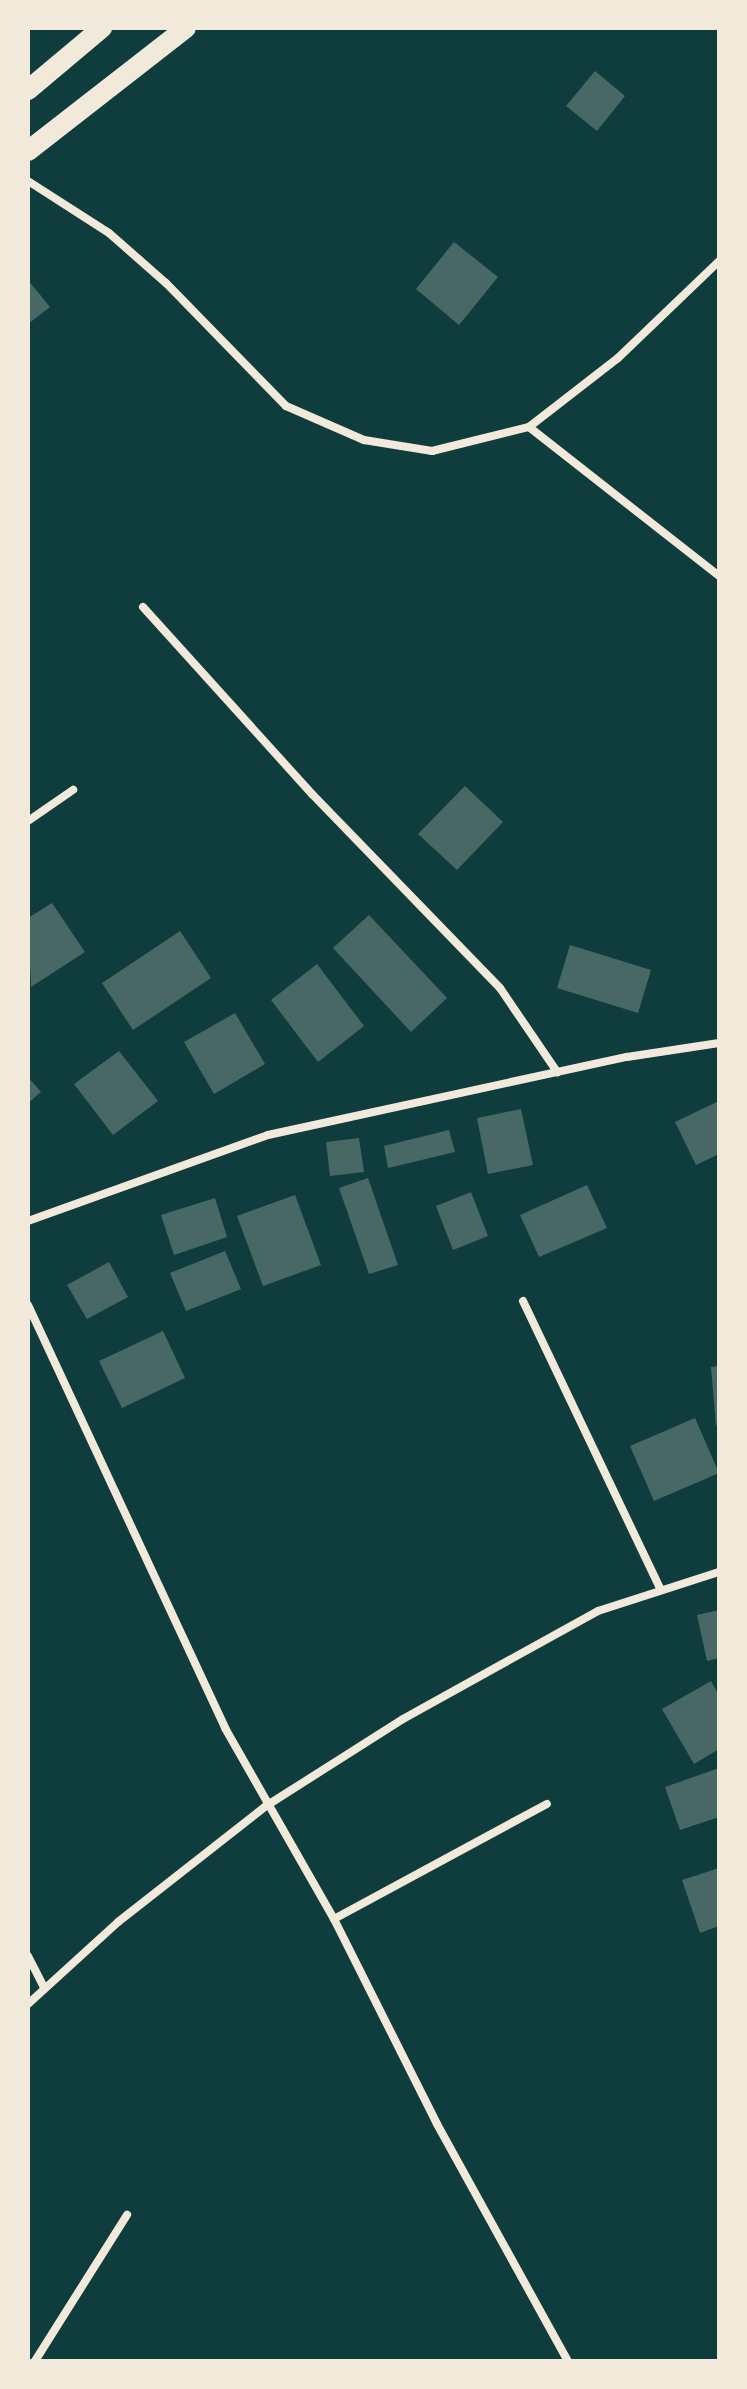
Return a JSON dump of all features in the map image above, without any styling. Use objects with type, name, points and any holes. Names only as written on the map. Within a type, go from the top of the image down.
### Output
[{"type":"main road","points":[[28,90],[102,28]]},
{"type":"main road","points":[[28,151],[186,28]]},
{"type":"street","points":[[28,181],[109,233],[166,283],[252,376],[286,406],[325,427],[432,451],[529,427],[618,358],[719,261]]},
{"type":"street","points":[[529,427],[719,576]]},
{"type":"street","points":[[143,607],[312,794],[500,988],[557,1072]]},
{"type":"street","points":[[28,821],[73,790]]},
{"type":"street","points":[[28,1221],[268,1135],[557,1072],[719,1043]]},
{"type":"street","points":[[523,1301],[661,1590]]},
{"type":"street","points":[[28,1305],[266,1806],[334,1919],[437,2124],[568,2361]]},
{"type":"street","points":[[28,2004],[118,1922],[266,1806],[403,1719],[584,1619],[719,1572]]},
{"type":"street","points":[[334,1919],[547,1804]]},
{"type":"street","points":[[28,1956],[44,1988]]},
{"type":"street","points":[[35,2361],[127,2215]]},
{"type":"building","points":[[595,71],[625,96],[597,131],[566,106]]},
{"type":"building","points":[[454,242],[498,277],[459,325],[416,289]]},
{"type":"building","points":[[28,280],[50,307],[28,324]]},
{"type":"building","points":[[465,786],[503,822],[457,870],[418,834]]},
{"type":"building","points":[[52,903],[85,952],[31,987],[28,918]]},
{"type":"building","points":[[369,915],[447,998],[411,1032],[333,948]]},
{"type":"building","points":[[180,931],[211,978],[133,1030],[102,983]]},
{"type":"building","points":[[570,945],[651,970],[638,1013],[557,988]]},
{"type":"building","points":[[317,964],[364,1026],[318,1062],[271,1000]]},
{"type":"building","points":[[235,1013],[265,1064],[214,1094],[184,1042]]},
{"type":"building","points":[[119,1051],[158,1101],[113,1135],[74,1084]]},
{"type":"building","points":[[28,1077],[41,1092],[28,1103]]},
{"type":"building","points":[[719,1101],[719,1154],[696,1165],[675,1122]]},
{"type":"building","points":[[521,1109],[533,1165],[488,1174],[477,1118]]},
{"type":"building","points":[[449,1130],[455,1152],[388,1168],[384,1146]]},
{"type":"building","points":[[359,1138],[364,1172],[330,1176],[326,1142]]},
{"type":"building","points":[[368,1178],[398,1265],[369,1274],[339,1188]]},
{"type":"building","points":[[587,1185],[607,1228],[539,1257],[520,1215]]},
{"type":"building","points":[[471,1192],[488,1236],[453,1250],[436,1206]]},
{"type":"building","points":[[295,1195],[321,1265],[263,1286],[237,1216]]},
{"type":"building","points":[[215,1198],[227,1237],[174,1255],[161,1215]]},
{"type":"building","points":[[225,1251],[241,1289],[186,1311],[170,1273]]},
{"type":"building","points":[[109,1262],[128,1297],[87,1319],[67,1285]]},
{"type":"building","points":[[163,1331],[185,1378],[122,1408],[99,1361]]},
{"type":"building","points":[[719,1366],[719,1424],[716,1425],[711,1367]]},
{"type":"building","points":[[695,1418],[719,1473],[654,1501],[630,1446]]},
{"type":"building","points":[[719,1610],[719,1658],[707,1661],[697,1615]]},
{"type":"building","points":[[711,1681],[719,1695],[719,1749],[694,1764],[662,1709]]},
{"type":"building","points":[[719,1768],[719,1817],[680,1830],[665,1787]]},
{"type":"building","points":[[719,1868],[719,1926],[700,1933],[682,1880]]}]
